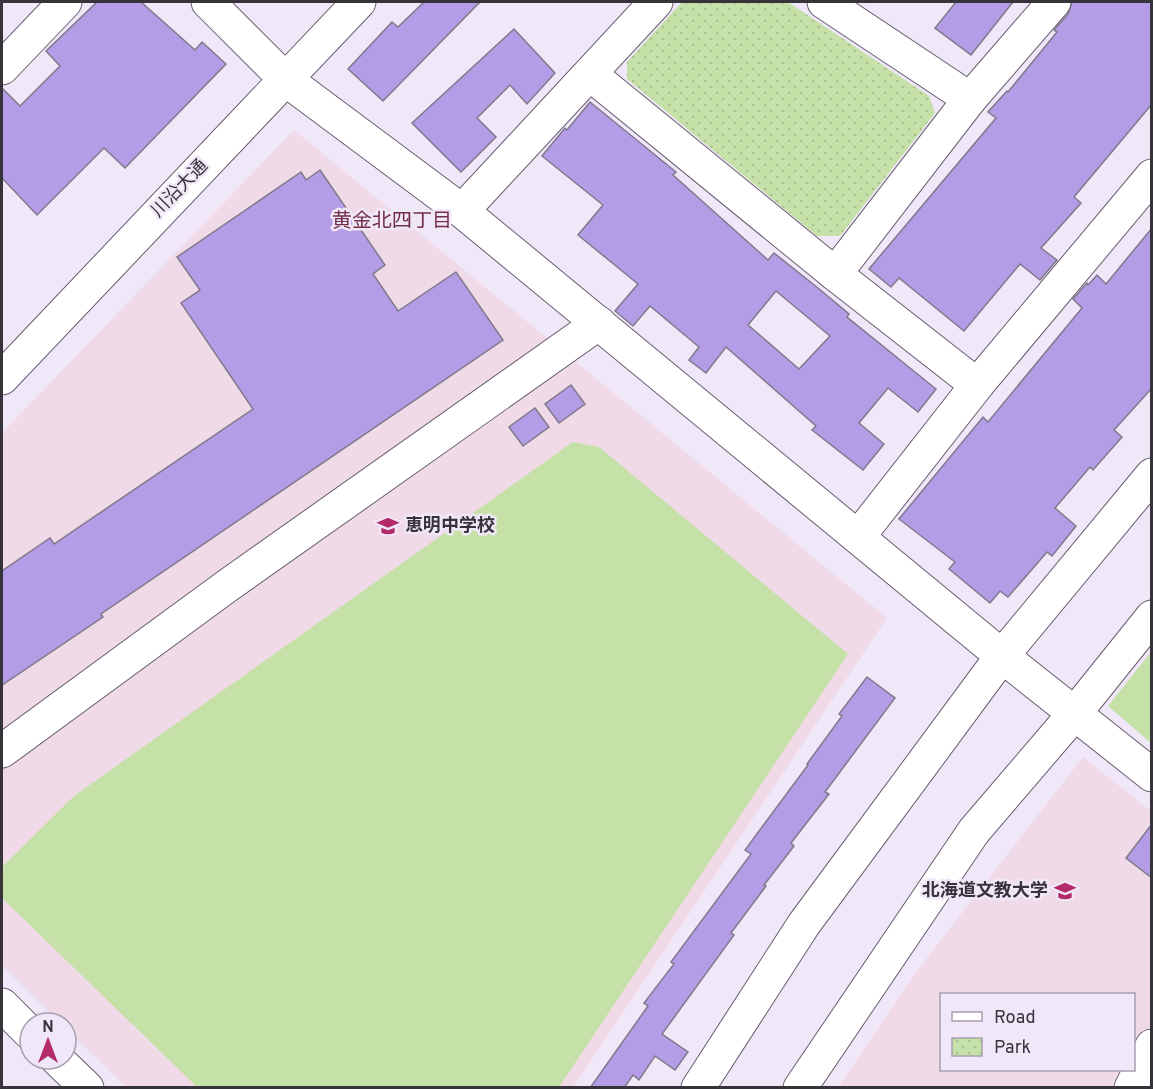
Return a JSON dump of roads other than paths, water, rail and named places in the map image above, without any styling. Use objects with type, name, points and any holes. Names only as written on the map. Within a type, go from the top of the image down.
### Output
[{"type":"street","points":[[2,68],[65,2]]},
{"type":"street","points":[[208,2],[285,78],[462,211],[1002,656],[1152,775]]},
{"type":"street","name":"川沿大通","points":[[2,378],[359,2]]},
{"type":"street","points":[[462,211],[656,2]]},
{"type":"street","points":[[824,2],[970,99]]},
{"type":"street","points":[[835,274],[970,99],[1054,2]]},
{"type":"street","points":[[590,74],[835,274],[977,386]]},
{"type":"street","points":[[858,537],[977,386],[1152,176]]},
{"type":"street","points":[[2,751],[237,579],[599,323]]},
{"type":"street","points":[[698,1088],[804,924],[1002,656],[1152,475]]},
{"type":"street","points":[[800,1088],[974,831],[1075,713],[1152,617]]},
{"type":"street","points":[[1131,1088],[1152,1046]]},
{"type":"street","points":[[69,1071],[87,1088]]},
{"type":"place","name":"恵明中学校","points":[[388,526]]},
{"type":"place","name":"北海道文教大学","points":[[1065,891]]},
{"type":"district","name":"黄金北四丁目","points":[[392,222]]}]
